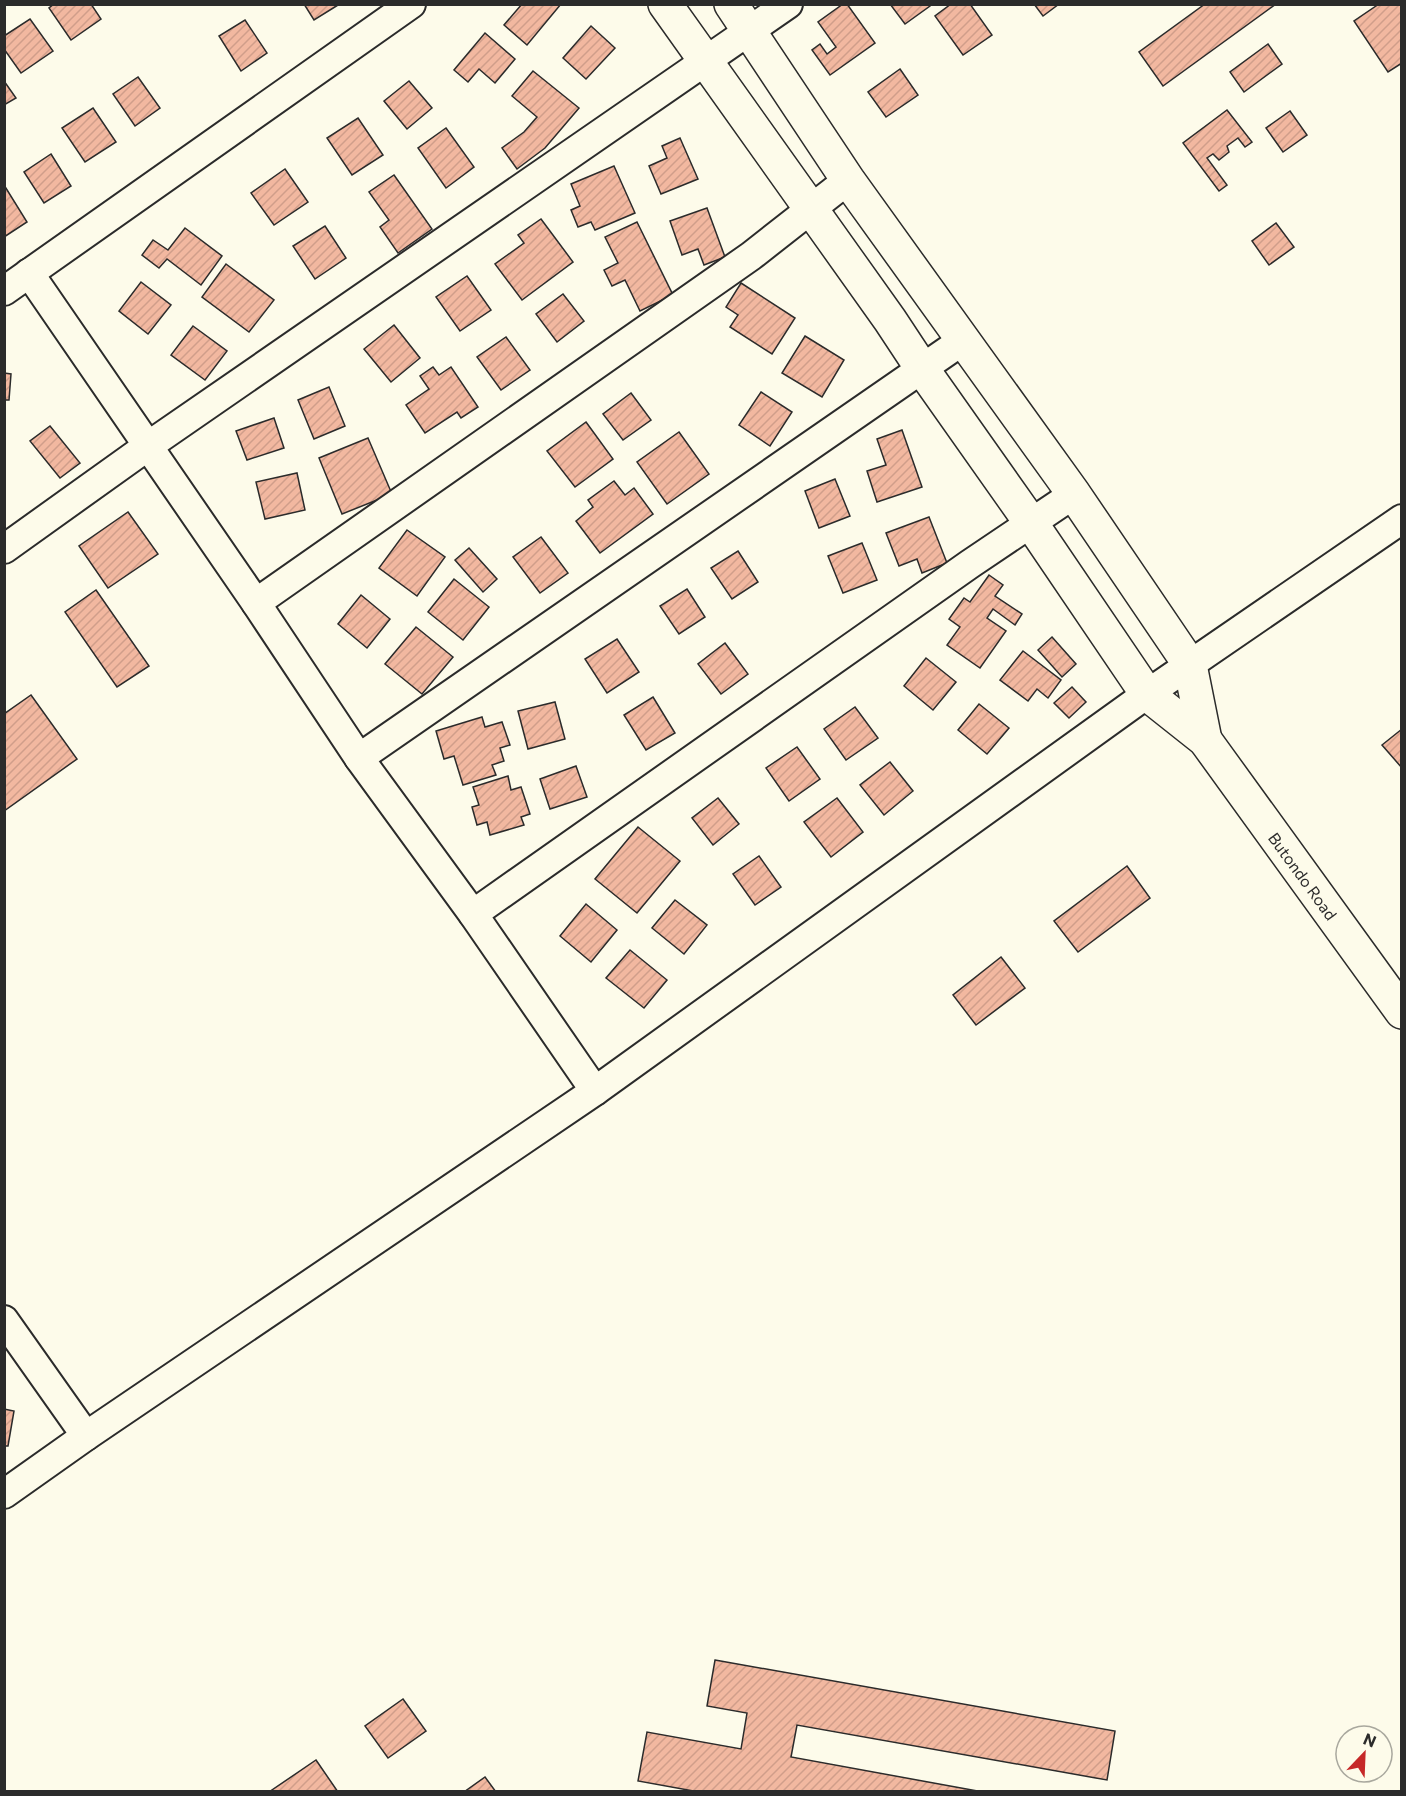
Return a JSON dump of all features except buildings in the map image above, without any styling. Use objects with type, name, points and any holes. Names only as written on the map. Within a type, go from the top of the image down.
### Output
[{"type":"street","points":[[4,291],[411,4]]},
{"type":"street","points":[[665,4],[1031,523],[1147,694],[1205,740]]},
{"type":"street","points":[[731,4],[848,180],[1074,494],[1190,665],[1205,740]]},
{"type":"street","points":[[4,549],[148,446],[788,4]]},
{"type":"street","points":[[256,603],[751,256],[848,180]]},
{"type":"street","points":[[29,273],[256,603],[359,758],[473,914],[595,1091]]},
{"type":"street","points":[[359,758],[962,341]]},
{"type":"street","points":[[473,914],[960,571],[1074,494]]},
{"type":"street","points":[[4,1494],[595,1091],[1147,694],[1401,519]]},
{"type":"street","name":"Butondo Road","points":[[1205,740],[1401,1012]]},
{"type":"street","points":[[4,1320],[86,1436]]}]
